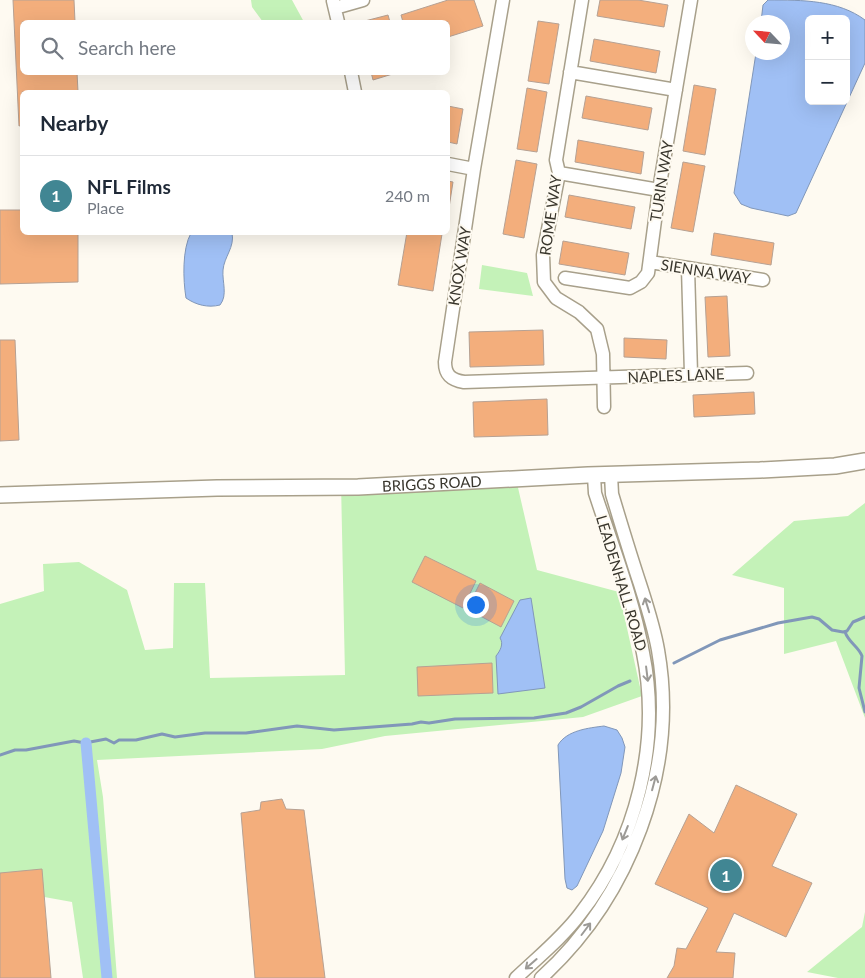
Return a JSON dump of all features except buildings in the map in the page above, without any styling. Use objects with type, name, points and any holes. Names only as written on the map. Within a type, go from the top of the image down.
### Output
[{"type":"street","points":[[338,20],[334,4],[363,0]]},
{"type":"street","name":"KNOX WAY","points":[[503,0],[474,168],[445,369],[448,376],[456,381],[464,382],[605,377]]},
{"type":"street","name":"ROME WAY","points":[[582,0],[556,160],[559,172],[543,255],[544,282],[556,298],[579,312],[597,328],[603,354],[605,377],[604,407]]},
{"type":"street","name":"TURIN WAY","points":[[565,278],[630,288],[641,282],[648,273],[659,190],[691,0]]},
{"type":"street","points":[[570,72],[676,90]]},
{"type":"street","points":[[352,75],[356,90]]},
{"type":"street","points":[[450,164],[474,168]]},
{"type":"street","points":[[559,172],[659,190]]},
{"type":"street","name":"SIENNA WAY","points":[[650,262],[762,280]]},
{"type":"street","points":[[688,268],[691,374]]},
{"type":"street","name":"NAPLES LANE","points":[[605,377],[748,372]]},
{"type":"street","name":"BRIGGS ROAD","points":[[0,495],[216,488],[358,487],[835,466],[865,462]]},
{"type":"street","name":"LEADENHALL ROAD","points":[[516,978],[549,949],[568,928],[602,882],[626,830],[638,796],[645,762],[649,728],[649,698],[643,653],[633,612],[595,493],[594,476]]},
{"type":"street","name":"LEADENHALL ROAD","points":[[541,978],[560,960],[586,929],[597,914],[621,871],[646,813],[659,760],[663,705],[658,651],[650,617],[612,494],[611,476]]},
{"type":"green space","points":[[251,0],[292,0],[303,20],[262,20],[252,7]]},
{"type":"green space","points":[[482,265],[527,273],[533,296],[479,289]]},
{"type":"green space","points":[[516,479],[537,570],[619,592],[642,696],[583,717],[385,736],[322,749],[97,760],[103,797],[117,978],[83,978],[72,902],[0,889],[0,604],[44,591],[43,564],[79,562],[127,590],[145,650],[173,648],[174,583],[205,583],[210,678],[345,675],[341,483]]},
{"type":"green space","points":[[865,503],[865,718],[836,641],[784,654],[784,588],[732,575],[794,521],[848,516]]},
{"type":"green space","points":[[865,912],[865,978],[838,978],[807,972],[862,927]]},
{"type":"water","points":[[768,0],[794,0],[819,2],[843,8],[865,20],[865,63],[850,96],[850,15],[805,15],[805,105],[846,105],[796,213],[788,216],[741,204],[734,193],[755,60],[790,60],[790,15],[762,15],[763,5]]},
{"type":"water","points":[[190,235],[232,235],[231,247],[223,270],[224,297],[220,305],[202,305],[186,298],[184,274]]},
{"type":"water","points":[[531,598],[545,688],[498,694],[496,656],[502,645],[500,638],[520,600]]},
{"type":"water","points":[[604,726],[617,730],[622,738],[625,747],[621,773],[603,831],[577,886],[572,890],[567,888],[565,879],[558,745],[573,733]]},
{"type":"waterway","points":[[674,663],[720,640],[778,623],[812,617],[819,619],[832,630],[843,632],[847,631],[853,622],[865,617]]},
{"type":"waterway","points":[[845,632],[862,656],[859,688],[865,712]]},
{"type":"waterway","points":[[0,755],[15,750],[26,750],[74,741],[85,743],[106,739],[114,743],[119,740],[136,740],[162,734],[175,737],[205,733],[246,733],[297,726],[334,730],[421,722],[429,723],[455,719],[534,718],[566,713],[630,681]]},
{"type":"waterway","points":[[86,743],[107,978]]},
{"type":"place","name":"NFL Films","points":[[726,875]]}]
